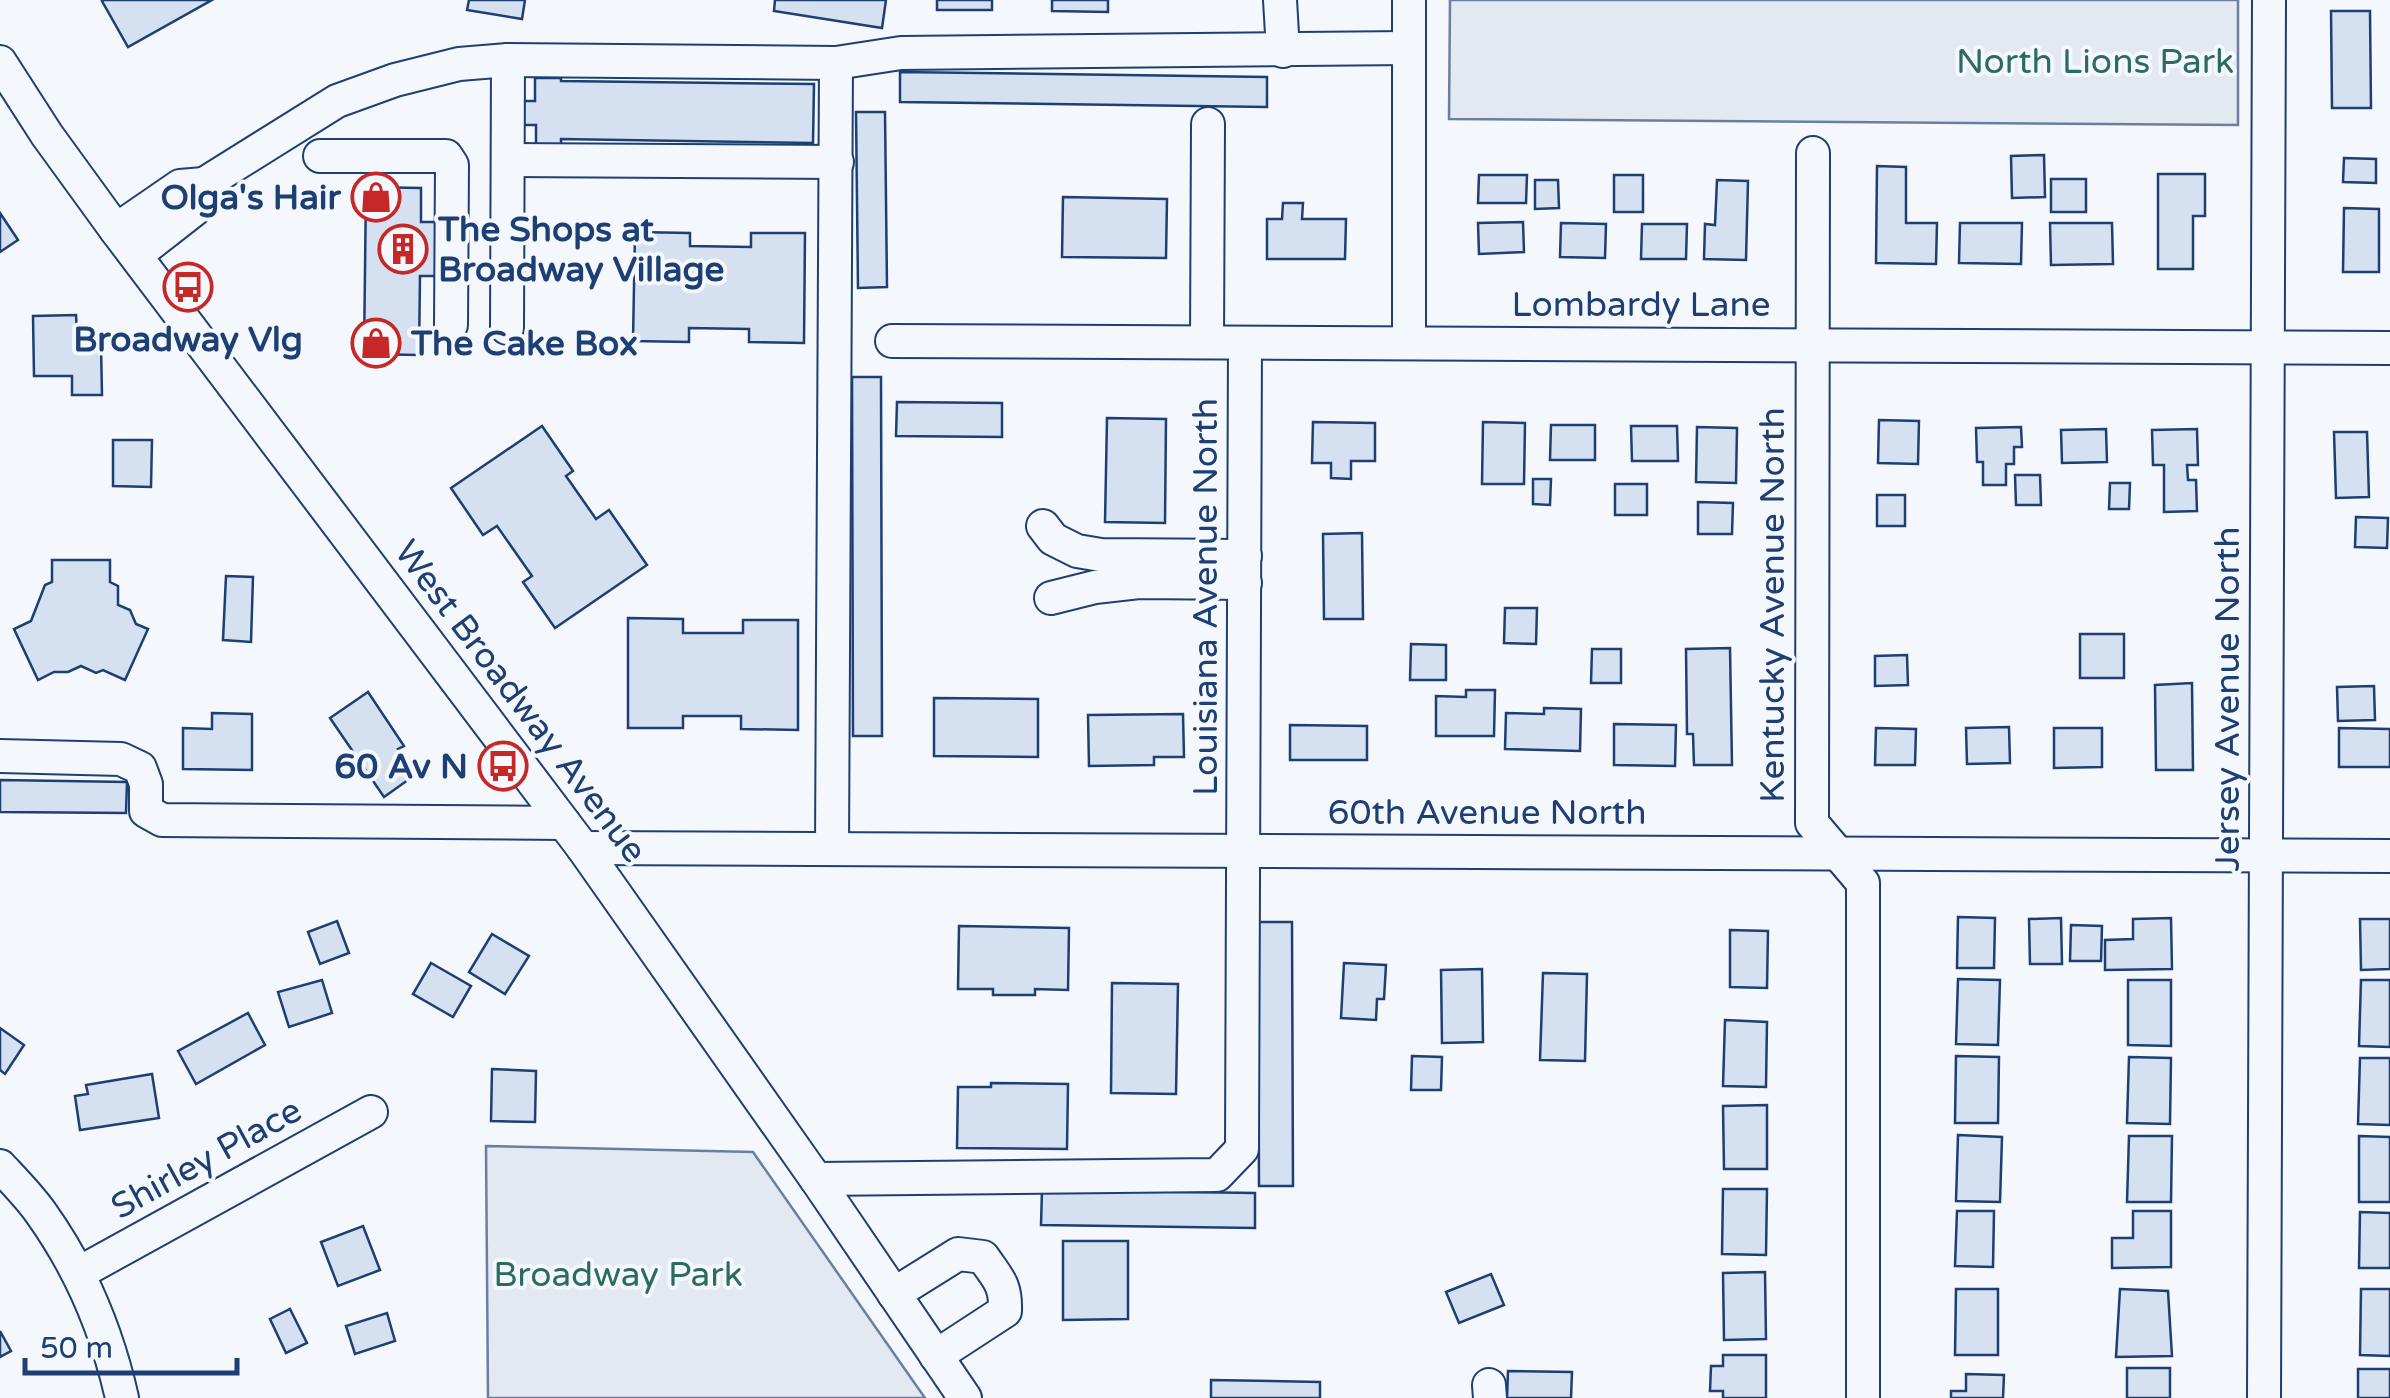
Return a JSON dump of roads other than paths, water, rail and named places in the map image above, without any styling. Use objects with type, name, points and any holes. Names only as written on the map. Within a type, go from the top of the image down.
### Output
[{"type":"street","points":[[1280,0],[1283,51]]},
{"type":"street","points":[[1408,343],[1409,0]]},
{"type":"street","name":"Jersey Avenue North","points":[[2264,1398],[2269,0]]},
{"type":"street","points":[[126,242],[196,209],[204,184],[337,101],[394,80],[459,64],[508,60],[836,62],[900,54],[1408,48]]},
{"type":"street","points":[[506,328],[508,60]]},
{"type":"street","points":[[832,849],[836,62]]},
{"type":"street","name":"West Broadway Avenue","points":[[2,72],[574,836],[964,1398]]},
{"type":"street","points":[[1207,342],[1208,124]]},
{"type":"street","name":"Kentucky Avenue North","points":[[1813,153],[1812,824],[1863,883],[1863,1398]]},
{"type":"street","points":[[320,156],[446,156],[452,164],[452,324]]},
{"type":"street","points":[[508,160],[837,162]]},
{"type":"street","name":"Lombardy Lane","points":[[892,341],[2390,348]]},
{"type":"street","name":"Louisiana Avenue North","points":[[816,1180],[1217,1175],[1242,1149],[1245,342]]},
{"type":"street","points":[[1042,526],[1053,538],[1077,552],[1245,570]]},
{"type":"street","points":[[1051,598],[1095,586],[1245,570]]},
{"type":"street","name":"60th Avenue North","points":[[0,756],[122,759],[140,768],[146,784],[146,811],[162,820],[832,849],[2390,856]]},
{"type":"street","name":"Shirley Place","points":[[79,1273],[372,1112]]},
{"type":"street","points":[[0,1166],[40,1212],[79,1273],[104,1332],[122,1398]]},
{"type":"street","points":[[894,1294],[958,1254],[983,1257],[1006,1290],[1005,1311],[936,1356]]},
{"type":"place","name":"Olga's Hair","points":[[376,197]]},
{"type":"place","name":"The Shops at Broadway Village","points":[[403,249]]},
{"type":"place","name":"Broadway Vlg","points":[[188,287]]},
{"type":"place","name":"The Cake Box","points":[[376,343]]},
{"type":"place","name":"60 Av N","points":[[503,766]]},
{"type":"park label","name":"North Lions Park","points":[[2095,61]]},
{"type":"park label","name":"Broadway Park","points":[[618,1274]]}]
